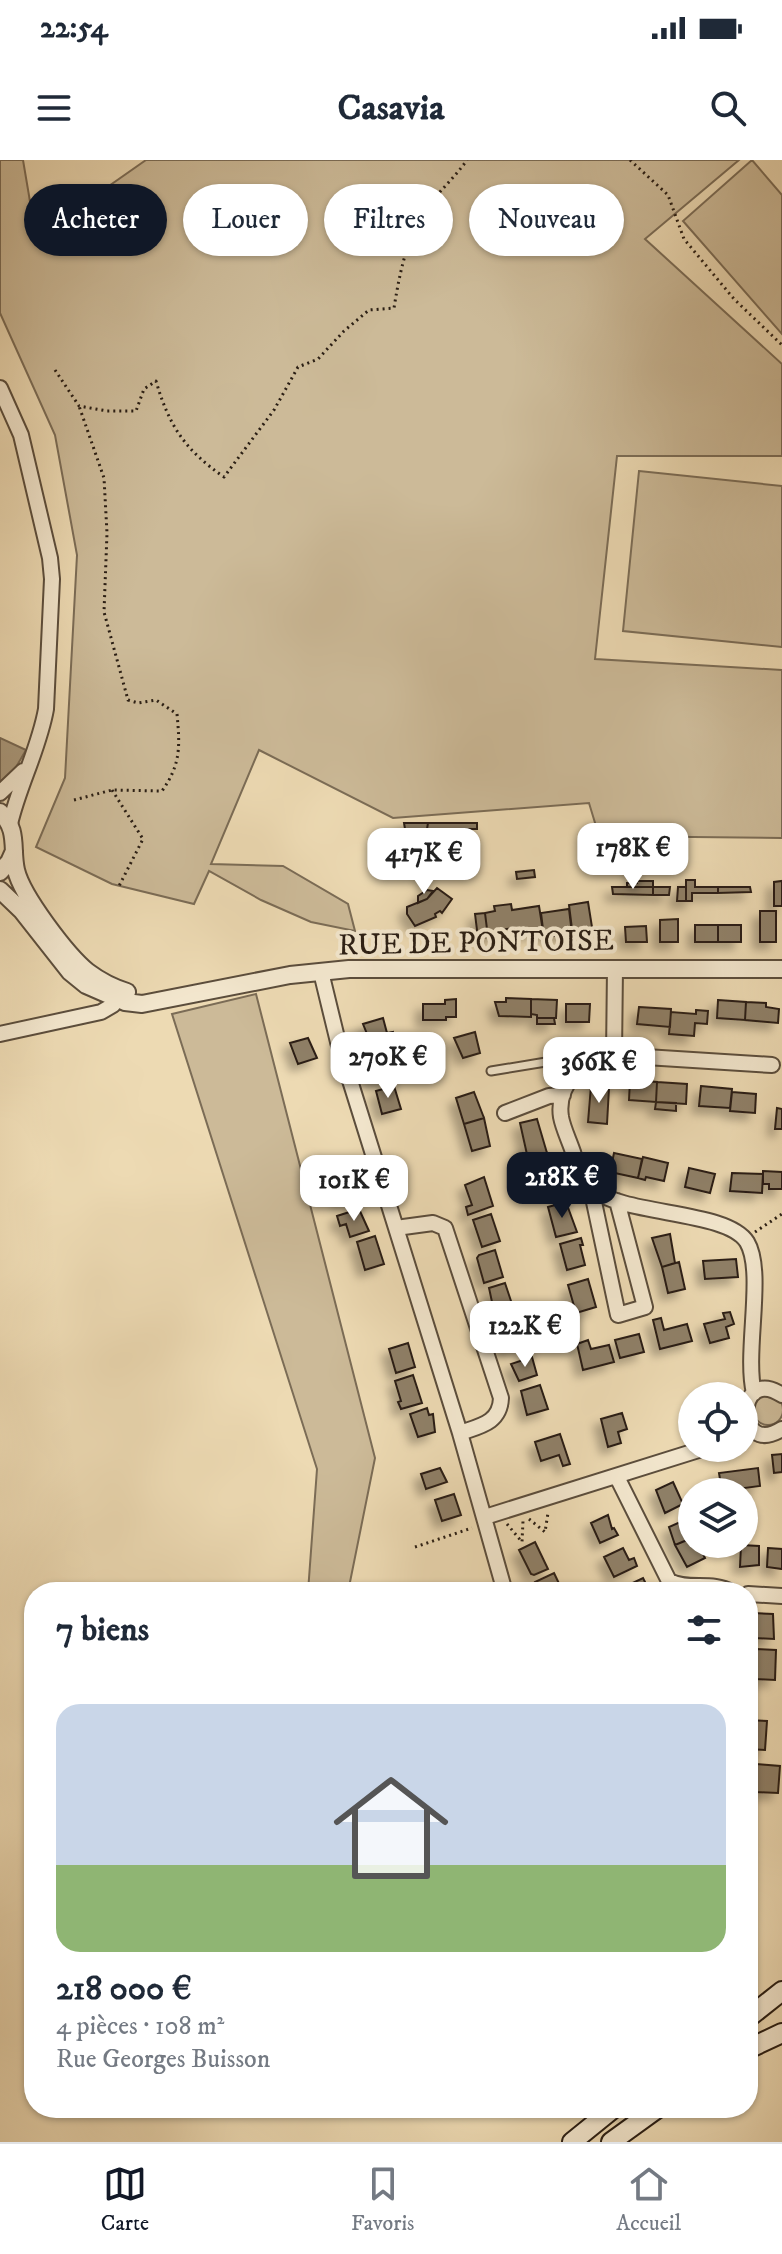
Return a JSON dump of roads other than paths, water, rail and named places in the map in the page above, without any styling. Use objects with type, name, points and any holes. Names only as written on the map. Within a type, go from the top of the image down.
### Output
[{"type":"main road","points":[[758,2010],[782,1991]]},
{"type":"main road","points":[[758,2044],[782,2033]]},
{"type":"main road","points":[[572,2142],[602,2118]]},
{"type":"main road","points":[[611,2142],[644,2118]]},
{"type":"street","points":[[0,388],[26,453],[52,579],[46,709],[42,731],[5,818],[15,840],[16,869],[22,886],[72,956],[119,995]]},
{"type":"street","points":[[0,793],[29,764]]},
{"type":"street","points":[[0,872],[14,851]]},
{"type":"street","points":[[0,890],[22,911],[70,972],[86,985],[119,995]]},
{"type":"street","name":"RUE DE PONTOISE","points":[[119,995],[142,1004],[321,972],[398,967],[782,969]]},
{"type":"street","points":[[614,1055],[615,968]]},
{"type":"street","points":[[321,972],[338,1042],[486,1520],[500,1582]]},
{"type":"street","points":[[0,1034],[101,1012],[119,995]]},
{"type":"street","points":[[617,1201],[645,1307],[618,1315],[591,1188],[582,1176],[561,1118],[563,1095],[569,1082],[586,1063],[600,1056],[614,1055],[772,1065]]},
{"type":"street","points":[[505,1113],[549,1096],[563,1095]]},
{"type":"street","points":[[591,1188],[617,1201],[725,1226],[745,1239],[754,1271],[750,1368],[752,1382]]},
{"type":"street","points":[[396,1228],[433,1223],[445,1228],[501,1398],[495,1418],[460,1433]]},
{"type":"street","points":[[758,1392],[770,1389],[782,1395]]},
{"type":"street","points":[[758,1433],[769,1434],[782,1429]]},
{"type":"street","points":[[486,1520],[501,1512],[678,1457]]},
{"type":"street","points":[[617,1477],[672,1582]]},
{"type":"street","points":[[758,1595],[782,1596]]},
{"type":"lane","points":[[491,1071],[558,1060],[586,1063]]}]
